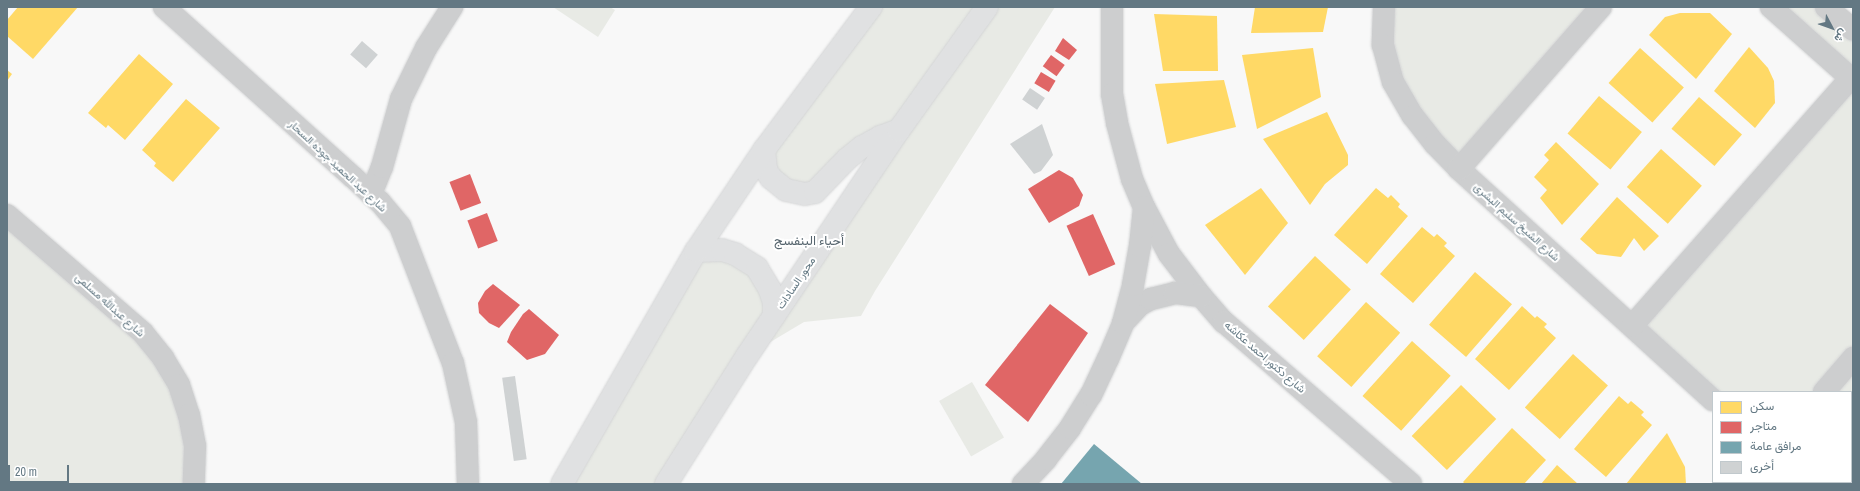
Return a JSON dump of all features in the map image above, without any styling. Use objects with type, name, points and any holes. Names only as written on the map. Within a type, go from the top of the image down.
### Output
[{"type":"main road","points":[[562,484],[696,251],[764,150],[871,7]]},
{"type":"main road","name":"محور السادات","points":[[666,484],[774,316],[899,130],[987,7]]},
{"type":"main road","points":[[764,150],[766,170],[771,178],[786,190],[805,194],[814,192],[862,148],[899,130]]},
{"type":"main road","points":[[696,251],[722,250],[735,254],[757,268],[770,290],[774,303],[774,316]]},
{"type":"street","name":"شارع عبد الحميد جوده السحار","points":[[164,7],[371,194],[400,226],[453,363],[466,422],[468,484]]},
{"type":"street","points":[[371,194],[382,167],[402,99],[426,48],[452,7]]},
{"type":"street","name":"شارع دكتور احمد عكاشه","points":[[1112,7],[1112,94],[1124,151],[1144,207],[1169,254],[1201,296],[1224,322],[1411,484]]},
{"type":"street","name":"شارع الشيخ سليم البشرى","points":[[1384,7],[1383,45],[1393,82],[1413,116],[1435,144],[1459,169],[1712,399]]},
{"type":"street","points":[[1459,169],[1600,7]]},
{"type":"street","points":[[1632,326],[1852,79],[1771,7]]},
{"type":"street","points":[[1826,7],[1853,30]]},
{"type":"street","points":[[1023,484],[1046,459],[1070,428],[1090,395],[1108,359],[1123,323],[1133,285],[1140,246],[1144,207]]},
{"type":"street","name":"شارع عبدالله مسلمى","points":[[7,215],[143,333],[163,358],[179,385],[189,415],[195,446],[194,484]]},
{"type":"street","points":[[1123,323],[1140,305],[1151,299],[1175,293],[1201,296]]},
{"type":"street","points":[[1825,391],[1853,358]]},
{"type":"shaded area","points":[[553,7],[610,7],[615,10],[598,37]]},
{"type":"shaded area","points":[[871,7],[1055,7],[875,291],[861,316],[804,322],[750,354],[667,484],[563,484],[696,251],[735,254],[774,303],[905,122],[805,194],[764,160]]},
{"type":"shaded area","points":[[1384,7],[1601,7],[1459,169],[1413,116]]},
{"type":"shaded area","points":[[1771,7],[1826,7],[1853,30],[1853,414],[1852,415],[1852,391],[1712,391],[1632,326],[1850,78]]},
{"type":"shaded area","points":[[7,215],[143,333],[179,385],[194,484],[7,484]]},
{"type":"shaded area","points":[[972,382],[1004,437],[971,456],[939,401]]},
{"type":"shaded area","points":[[1745,483],[1794,483],[1794,484]]},
{"type":"building: سكن","points":[[18,7],[78,7],[33,59],[7,36],[7,20]]},
{"type":"building: سكن","points":[[1255,7],[1328,7],[1323,32],[1251,33]]},
{"type":"building: سكن","points":[[1680,13],[1710,13],[1732,34],[1696,79],[1649,35],[1665,17]]},
{"type":"building: سكن","points":[[1154,14],[1217,16],[1218,71],[1163,71]]},
{"type":"building: سكن","points":[[1749,47],[1768,68],[1774,81],[1775,103],[1755,128],[1714,91]]},
{"type":"building: سكن","points":[[1313,48],[1321,97],[1257,129],[1242,55]]},
{"type":"building: سكن","points":[[1640,48],[1684,87],[1652,122],[1609,83]]},
{"type":"building: سكن","points":[[139,54],[173,84],[125,140],[108,125],[106,128],[88,113]]},
{"type":"building: سكن","points":[[7,70],[12,74],[7,81]]},
{"type":"building: سكن","points":[[1224,80],[1236,127],[1167,144],[1155,84]]},
{"type":"building: سكن","points":[[1599,96],[1642,132],[1610,170],[1568,134]]},
{"type":"building: سكن","points":[[1699,97],[1742,134],[1714,166],[1671,129]]},
{"type":"building: سكن","points":[[186,99],[220,128],[173,182],[154,166],[156,163],[142,150]]},
{"type":"building: سكن","points":[[1327,112],[1348,155],[1348,165],[1325,184],[1310,205],[1263,139]]},
{"type":"building: سكن","points":[[1556,142],[1599,184],[1562,225],[1540,198],[1547,190],[1534,177],[1549,160],[1544,155]]},
{"type":"building: سكن","points":[[1661,149],[1702,186],[1668,224],[1627,187]]},
{"type":"building: سكن","points":[[1261,188],[1288,223],[1245,275],[1205,225]]},
{"type":"building: سكن","points":[[1376,188],[1388,198],[1391,195],[1400,204],[1398,207],[1408,216],[1367,264],[1334,235]]},
{"type":"building: سكن","points":[[1617,197],[1659,236],[1644,251],[1634,238],[1621,257],[1597,254],[1580,239]]},
{"type":"building: سكن","points":[[1422,227],[1434,237],[1437,234],[1447,243],[1444,246],[1455,256],[1413,303],[1380,274]]},
{"type":"building: سكن","points":[[1315,256],[1351,289],[1304,340],[1268,306]]},
{"type":"building: سكن","points":[[1475,272],[1512,304],[1466,357],[1429,325]]},
{"type":"building: سكن","points":[[1366,302],[1400,333],[1351,387],[1317,356]]},
{"type":"building: سكن","points":[[1522,306],[1535,318],[1537,316],[1547,324],[1544,327],[1556,338],[1509,390],[1475,359]]},
{"type":"building: سكن","points":[[1412,341],[1451,376],[1401,431],[1362,396]]},
{"type":"building: سكن","points":[[1573,354],[1608,385],[1560,439],[1525,408]]},
{"type":"building: سكن","points":[[1461,385],[1496,419],[1447,470],[1412,436]]},
{"type":"building: سكن","points":[[1619,396],[1628,404],[1631,401],[1644,412],[1641,415],[1652,425],[1606,477],[1574,449]]},
{"type":"building: سكن","points":[[1512,428],[1546,460],[1524,484],[1465,484],[1463,482]]},
{"type":"building: سكن","points":[[1667,433],[1685,467],[1686,484],[1626,484]]},
{"type":"building: سكن","points":[[1557,465],[1578,484],[1541,484]]},
{"type":"building: متاجر","points":[[1063,38],[1077,50],[1069,60],[1055,51]]},
{"type":"building: متاجر","points":[[1051,55],[1065,65],[1057,76],[1043,66]]},
{"type":"building: متاجر","points":[[1041,72],[1056,81],[1049,92],[1034,83]]},
{"type":"building: متاجر","points":[[1059,170],[1073,178],[1083,195],[1079,206],[1049,223],[1028,189]]},
{"type":"building: متاجر","points":[[470,174],[481,203],[461,211],[449,182]]},
{"type":"building: متاجر","points":[[487,213],[498,241],[478,249],[467,221]]},
{"type":"building: متاجر","points":[[1093,214],[1115,264],[1089,276],[1067,226]]},
{"type":"building: متاجر","points":[[493,284],[520,305],[499,328],[489,323],[479,313],[478,303],[485,291]]},
{"type":"building: متاجر","points":[[1050,304],[1088,333],[1028,422],[985,385]]},
{"type":"building: متاجر","points":[[529,309],[559,335],[545,354],[527,360],[507,342],[511,332],[523,314]]},
{"type":"building: مرافق عامة","points":[[1094,444],[1142,484],[1061,484]]},
{"type":"building: أخرى","points":[[362,41],[378,55],[366,68],[350,55]]},
{"type":"building: أخرى","points":[[1030,88],[1045,98],[1037,110],[1022,100]]},
{"type":"building: أخرى","points":[[1042,124],[1053,155],[1041,171],[1034,174],[1010,144]]},
{"type":"building: أخرى","points":[[515,376],[527,459],[514,461],[502,378]]},
{"type":"district","name":"أحياء البنفسج","points":[[809,241]]}]
